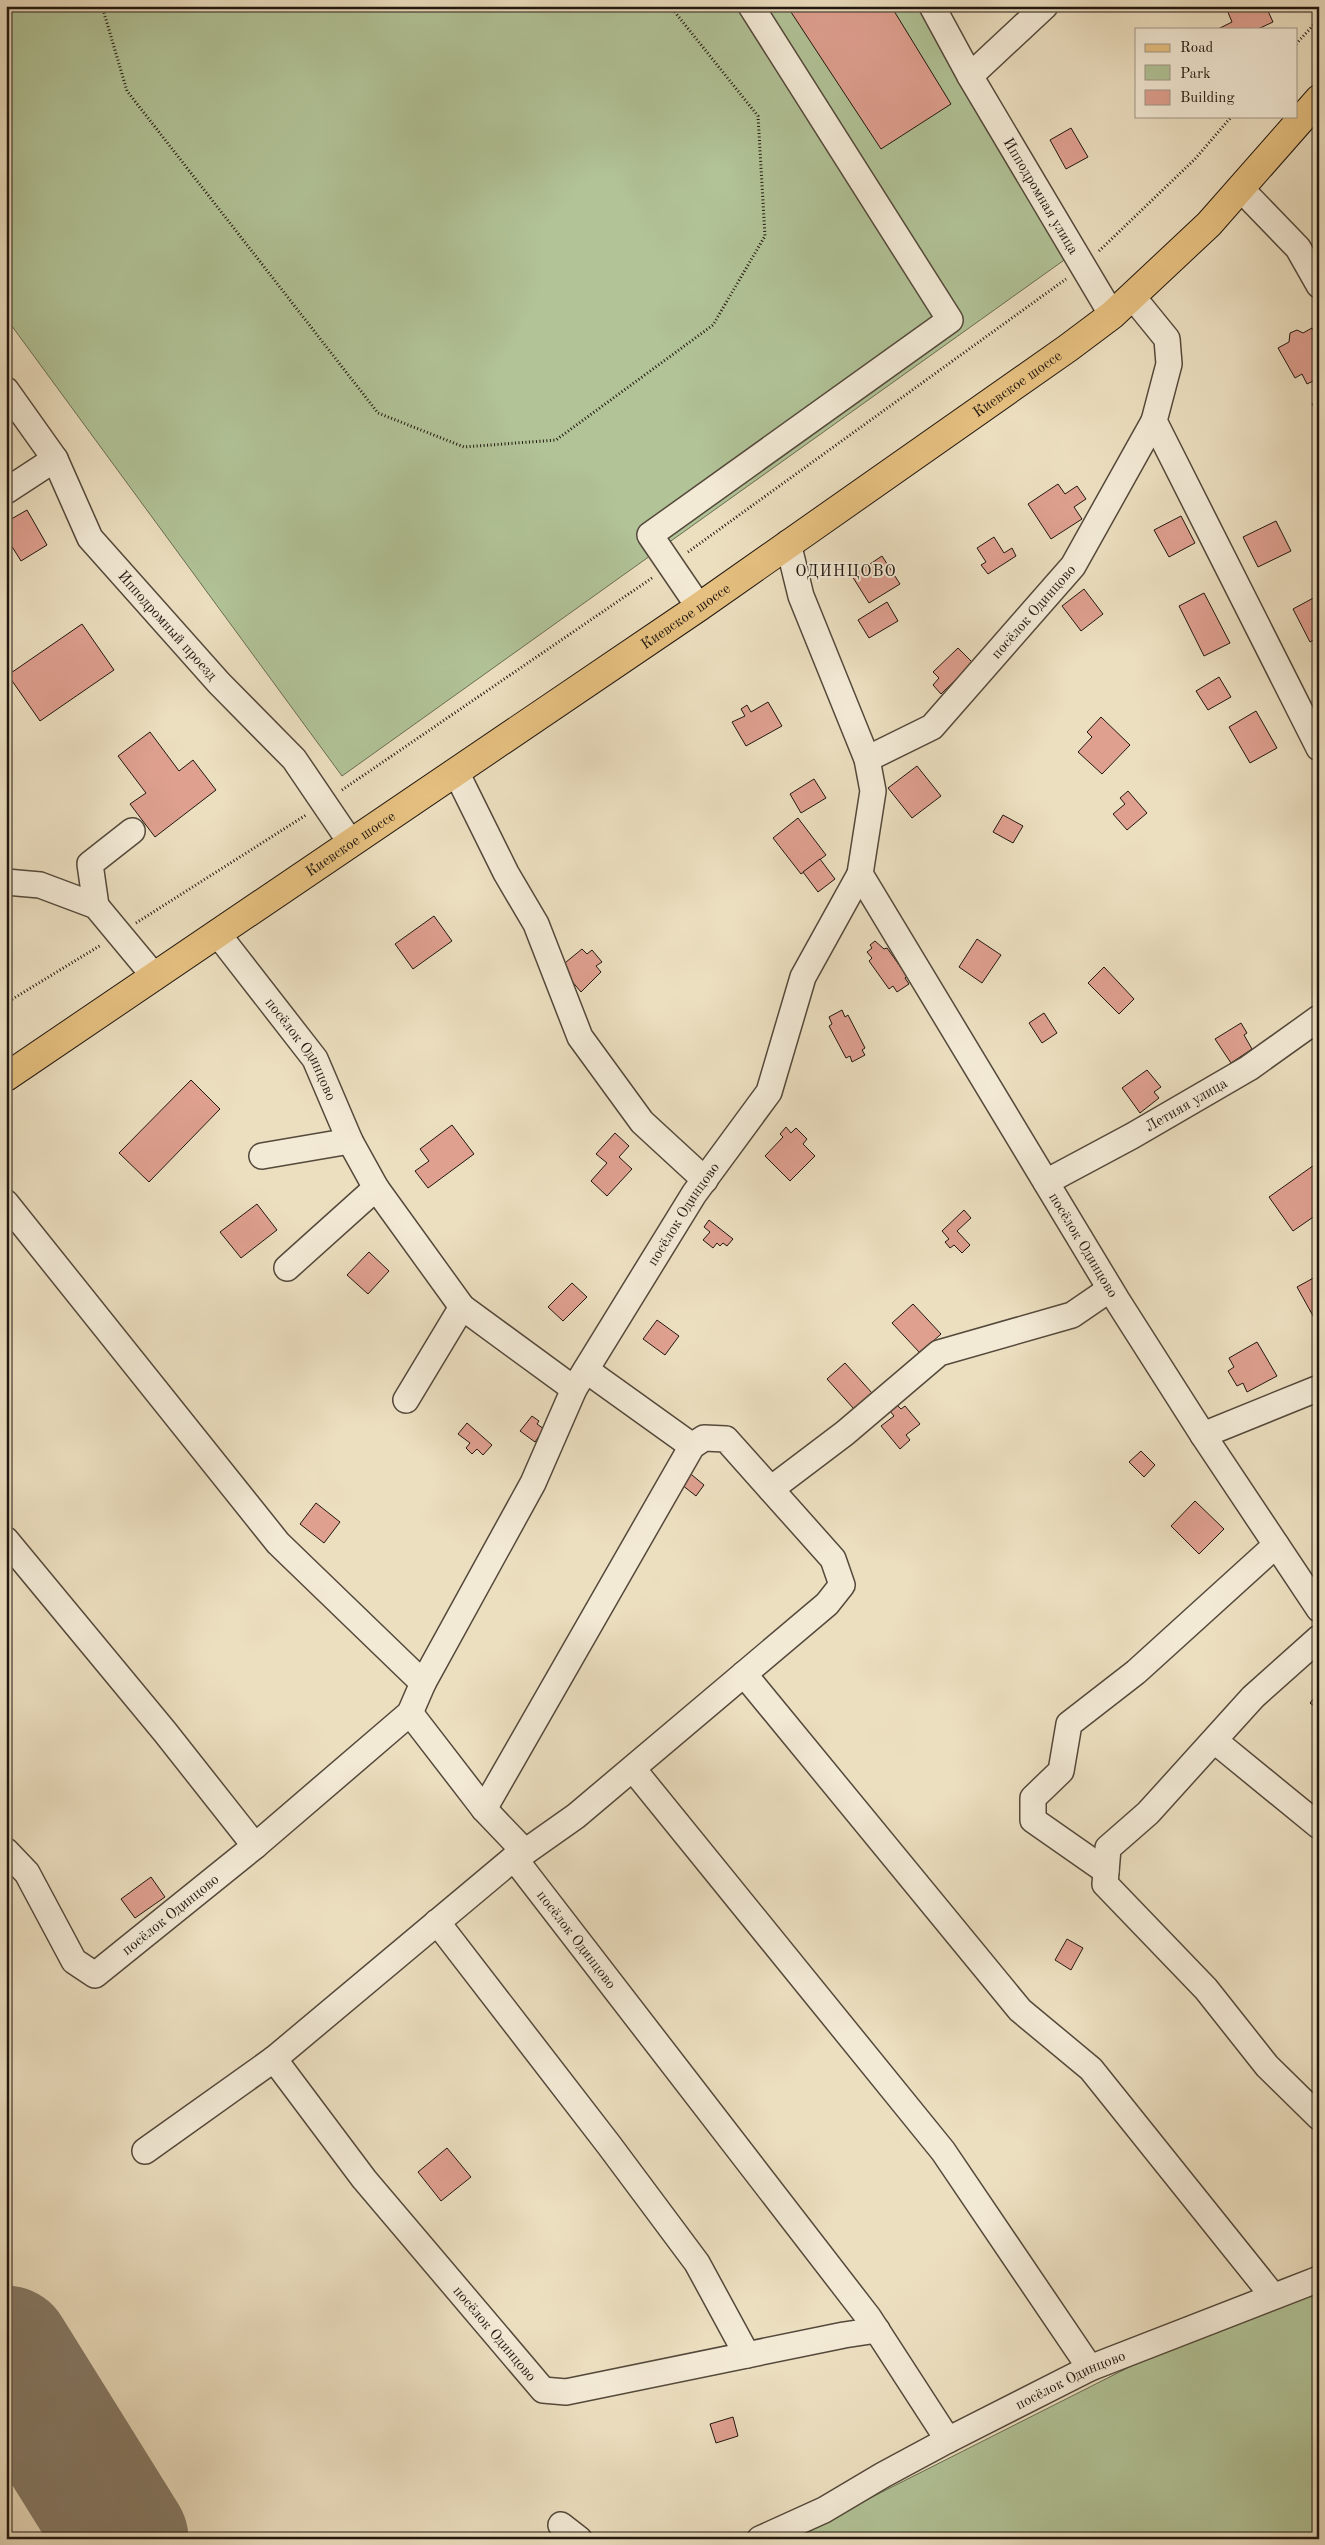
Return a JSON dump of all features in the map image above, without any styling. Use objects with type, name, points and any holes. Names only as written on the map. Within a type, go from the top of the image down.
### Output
[{"type":"main road","name":"Киевское шоссе","points":[[6,1077],[699,607],[1112,316],[1209,224],[1319,100]]},
{"type":"street","points":[[699,607],[650,535],[950,320],[751,6]]},
{"type":"street","name":"Ипподромная улица","points":[[932,6],[970,76],[1112,316]]},
{"type":"street","points":[[970,76],[1045,6]]},
{"type":"street","points":[[1241,189],[1298,248],[1319,285]]},
{"type":"street","name":"посёлок Одинцово","points":[[867,759],[932,727],[1073,566],[1154,421],[1169,364],[1167,339],[1132,296]]},
{"type":"street","name":"Ипподромный проезд","points":[[6,390],[55,459],[90,538],[219,683],[294,759],[325,802],[351,843]]},
{"type":"street","points":[[1154,421],[1319,748]]},
{"type":"street","points":[[6,491],[55,459]]},
{"type":"street","name":"посёлок Одинцово","points":[[6,1851],[27,1873],[74,1960],[94,1974],[255,1846],[410,1714],[422,1683],[532,1483],[580,1380],[705,1180],[770,1092],[803,977],[860,874],[873,791],[867,759],[801,596],[788,543]]},
{"type":"street","points":[[456,772],[506,873],[536,924],[580,1037],[642,1122],[705,1180]]},
{"type":"street","points":[[96,906],[90,864],[132,831]]},
{"type":"street","name":"посёлок Одинцово","points":[[860,874],[1110,1289],[1202,1435],[1319,1609]]},
{"type":"street","points":[[6,882],[40,885],[96,906],[155,977]]},
{"type":"street","name":"посёлок Одинцово","points":[[217,934],[315,1059],[350,1141],[376,1188],[462,1307],[580,1380]]},
{"type":"street","name":"Летняя улица","points":[[1046,1182],[1132,1136],[1249,1068],[1319,1018]]},
{"type":"street","points":[[262,1156],[350,1141]]},
{"type":"street","points":[[287,1268],[376,1188]]},
{"type":"street","points":[[6,1203],[278,1543],[422,1683]]},
{"type":"street","points":[[771,1489],[845,1433],[939,1352],[1072,1315],[1110,1289]]},
{"type":"street","points":[[406,1400],[462,1307]]},
{"type":"street","points":[[580,1380],[692,1446]]},
{"type":"street","points":[[1202,1435],[1319,1388]]},
{"type":"street","points":[[145,2151],[274,2059],[520,1855],[576,1816],[827,1604],[842,1585],[833,1559],[726,1439],[704,1438],[692,1446],[484,1809]]},
{"type":"street","points":[[6,1540],[165,1732],[255,1846]]},
{"type":"street","points":[[1106,1871],[1033,1820],[1033,1798],[1061,1771],[1069,1724],[1136,1672],[1276,1544]]},
{"type":"street","points":[[1319,1638],[1253,1697],[1148,1813],[1108,1848],[1105,1884],[1206,1989],[1267,2066],[1319,2117]]},
{"type":"street","points":[[744,1674],[1020,2010],[1092,2069],[1273,2296]]},
{"type":"street","name":"посёлок Одинцово","points":[[410,1714],[520,1855],[877,2330],[948,2440],[1090,2368],[1319,2278]]},
{"type":"street","points":[[1215,1741],[1319,1826]]},
{"type":"street","points":[[633,1768],[943,2151],[1090,2368]]},
{"type":"street","points":[[437,1922],[610,2145],[697,2263],[747,2355]]},
{"type":"street","name":"посёлок Одинцово","points":[[274,2059],[364,2180],[543,2390],[566,2392],[844,2335],[877,2330]]},
{"type":"street","points":[[760,2539],[824,2510],[882,2475],[948,2440]]},
{"type":"path","points":[[102,6],[127,91],[378,413],[464,447],[556,440],[714,325],[765,236],[758,116],[670,6]]},
{"type":"path","points":[[1298,42],[1319,19]]},
{"type":"path","points":[[6,1003],[120,934],[325,802],[670,565],[1082,267],[1195,159],[1230,118]]},
{"type":"green space","points":[[6,6],[924,6],[1067,258],[342,776],[6,318]]},
{"type":"green space","points":[[1319,2292],[1319,2539],[789,2539],[1163,2350]]},
{"type":"building","points":[[787,6],[891,6],[951,104],[881,149]]},
{"type":"building","points":[[1235,6],[1278,6],[1268,11],[1273,22],[1260,28],[1220,28],[1232,22],[1227,10]]},
{"type":"building","points":[[1071,128],[1088,157],[1066,169],[1050,140]]},
{"type":"building","points":[[1312,328],[1319,341],[1319,378],[1307,384],[1302,374],[1295,378],[1278,348],[1289,342],[1290,333],[1297,330],[1303,333]]},
{"type":"building","points":[[1319,399],[1319,422],[1314,415],[1317,413],[1312,404]]},
{"type":"building","points":[[1058,484],[1065,494],[1077,486],[1086,499],[1074,507],[1082,519],[1051,539],[1028,504]]},
{"type":"building","points":[[27,510],[47,545],[21,561],[6,537],[6,522]]},
{"type":"building","points":[[1181,516],[1195,543],[1169,557],[1154,530]]},
{"type":"building","points":[[1276,521],[1291,551],[1258,567],[1243,537]]},
{"type":"building","points":[[994,537],[1004,553],[1012,548],[1016,556],[988,574],[981,565],[986,562],[977,548]]},
{"type":"building","points":[[882,556],[900,584],[869,603],[852,576]]},
{"type":"building","points":[[1084,589],[1103,614],[1081,631],[1062,606]]},
{"type":"building","points":[[1204,593],[1230,643],[1204,656],[1179,606]]},
{"type":"building","points":[[1319,595],[1319,637],[1310,642],[1293,609]]},
{"type":"building","points":[[887,602],[898,621],[869,638],[858,620]]},
{"type":"building","points":[[82,624],[114,670],[40,721],[8,675]]},
{"type":"building","points":[[958,648],[973,663],[941,694],[933,685],[939,678],[933,672]]},
{"type":"building","points":[[1219,677],[1231,697],[1208,710],[1196,691]]},
{"type":"building","points":[[768,702],[782,726],[746,746],[732,722],[745,716],[741,709],[747,705],[751,712]]},
{"type":"building","points":[[1256,711],[1277,748],[1250,763],[1229,727]]},
{"type":"building","points":[[1101,717],[1130,745],[1102,774],[1078,752],[1092,737],[1087,732]]},
{"type":"building","points":[[150,732],[179,771],[193,760],[216,790],[155,837],[130,804],[146,793],[118,756]]},
{"type":"building","points":[[917,766],[941,796],[912,818],[888,788]]},
{"type":"building","points":[[814,779],[826,798],[801,813],[790,794]]},
{"type":"building","points":[[1128,791],[1147,813],[1127,830],[1113,814],[1125,804],[1120,798]]},
{"type":"building","points":[[1003,815],[1023,826],[1013,843],[993,832]]},
{"type":"building","points":[[798,818],[826,855],[801,874],[773,838]]},
{"type":"building","points":[[820,859],[835,879],[818,892],[803,872]]},
{"type":"building","points":[[434,916],[452,941],[413,969],[395,944]]},
{"type":"building","points":[[977,939],[1001,955],[982,983],[959,967]]},
{"type":"building","points":[[875,941],[884,949],[887,948],[907,976],[905,978],[909,984],[897,992],[893,986],[889,989],[869,961],[872,958],[867,952],[872,948],[870,945]]},
{"type":"building","points":[[582,949],[587,954],[592,950],[602,962],[596,966],[601,972],[581,992],[560,967]]},
{"type":"building","points":[[1104,967],[1134,999],[1119,1014],[1088,983]]},
{"type":"building","points":[[842,1010],[845,1017],[848,1015],[865,1048],[862,1050],[865,1055],[852,1062],[850,1056],[846,1058],[829,1026],[832,1024],[829,1017]]},
{"type":"building","points":[[1044,1013],[1057,1033],[1042,1043],[1029,1023]]},
{"type":"building","points":[[1241,1023],[1247,1033],[1244,1035],[1252,1049],[1231,1063],[1215,1039]]},
{"type":"building","points":[[1147,1070],[1161,1087],[1154,1092],[1159,1098],[1140,1113],[1122,1088]]},
{"type":"building","points":[[191,1080],[220,1109],[149,1182],[119,1153]]},
{"type":"building","points":[[452,1125],[474,1154],[428,1188],[415,1171],[429,1161],[420,1149]]},
{"type":"building","points":[[786,1127],[791,1133],[796,1128],[807,1139],[803,1144],[815,1156],[790,1181],[765,1156],[783,1137],[780,1134]]},
{"type":"building","points":[[615,1133],[629,1146],[619,1157],[632,1169],[607,1196],[591,1181],[607,1163],[596,1154]]},
{"type":"building","points":[[1317,1163],[1319,1166],[1319,1213],[1293,1231],[1269,1197]]},
{"type":"building","points":[[257,1204],[277,1230],[241,1258],[220,1232]]},
{"type":"building","points":[[964,1210],[971,1218],[957,1231],[970,1245],[962,1253],[954,1245],[950,1248],[945,1242],[949,1239],[942,1231]]},
{"type":"building","points":[[709,1220],[733,1239],[727,1246],[723,1243],[720,1246],[717,1243],[713,1248],[703,1240],[710,1232],[704,1227]]},
{"type":"building","points":[[369,1252],[389,1271],[368,1294],[347,1275]]},
{"type":"building","points":[[1319,1275],[1319,1322],[1317,1323],[1297,1287]]},
{"type":"building","points":[[572,1283],[587,1297],[563,1321],[548,1307]]},
{"type":"building","points":[[913,1304],[941,1334],[920,1353],[892,1323]]},
{"type":"building","points":[[657,1320],[679,1336],[665,1355],[643,1339]]},
{"type":"building","points":[[1257,1342],[1277,1376],[1247,1392],[1243,1383],[1237,1386],[1228,1371],[1234,1367],[1229,1358]]},
{"type":"building","points":[[845,1363],[872,1393],[854,1409],[827,1379]]},
{"type":"building","points":[[897,1405],[901,1409],[905,1406],[920,1424],[906,1435],[910,1440],[900,1449],[881,1426],[894,1416],[890,1411]]},
{"type":"building","points":[[532,1416],[539,1421],[537,1424],[544,1429],[535,1442],[520,1431]]},
{"type":"building","points":[[467,1423],[492,1445],[483,1455],[477,1449],[472,1454],[466,1448],[470,1443],[458,1434]]},
{"type":"building","points":[[1141,1451],[1155,1465],[1144,1477],[1129,1462]]},
{"type":"building","points":[[686,1470],[704,1485],[696,1496],[677,1481]]},
{"type":"building","points":[[1195,1501],[1224,1529],[1199,1554],[1171,1526]]},
{"type":"building","points":[[316,1503],[340,1522],[324,1543],[300,1524]]},
{"type":"building","points":[[1319,1692],[1319,1710],[1310,1703]]},
{"type":"building","points":[[151,1877],[165,1897],[135,1918],[121,1899]]},
{"type":"building","points":[[1067,1939],[1083,1948],[1071,1970],[1055,1960]]},
{"type":"building","points":[[447,2148],[471,2177],[441,2201],[418,2172]]},
{"type":"building","points":[[733,2417],[738,2436],[716,2443],[710,2424]]},
{"type":"runway","points":[[6,2351],[123,2539]]},
{"type":"district","name":"ОДИНЦОВО","points":[[846,570]]}]
